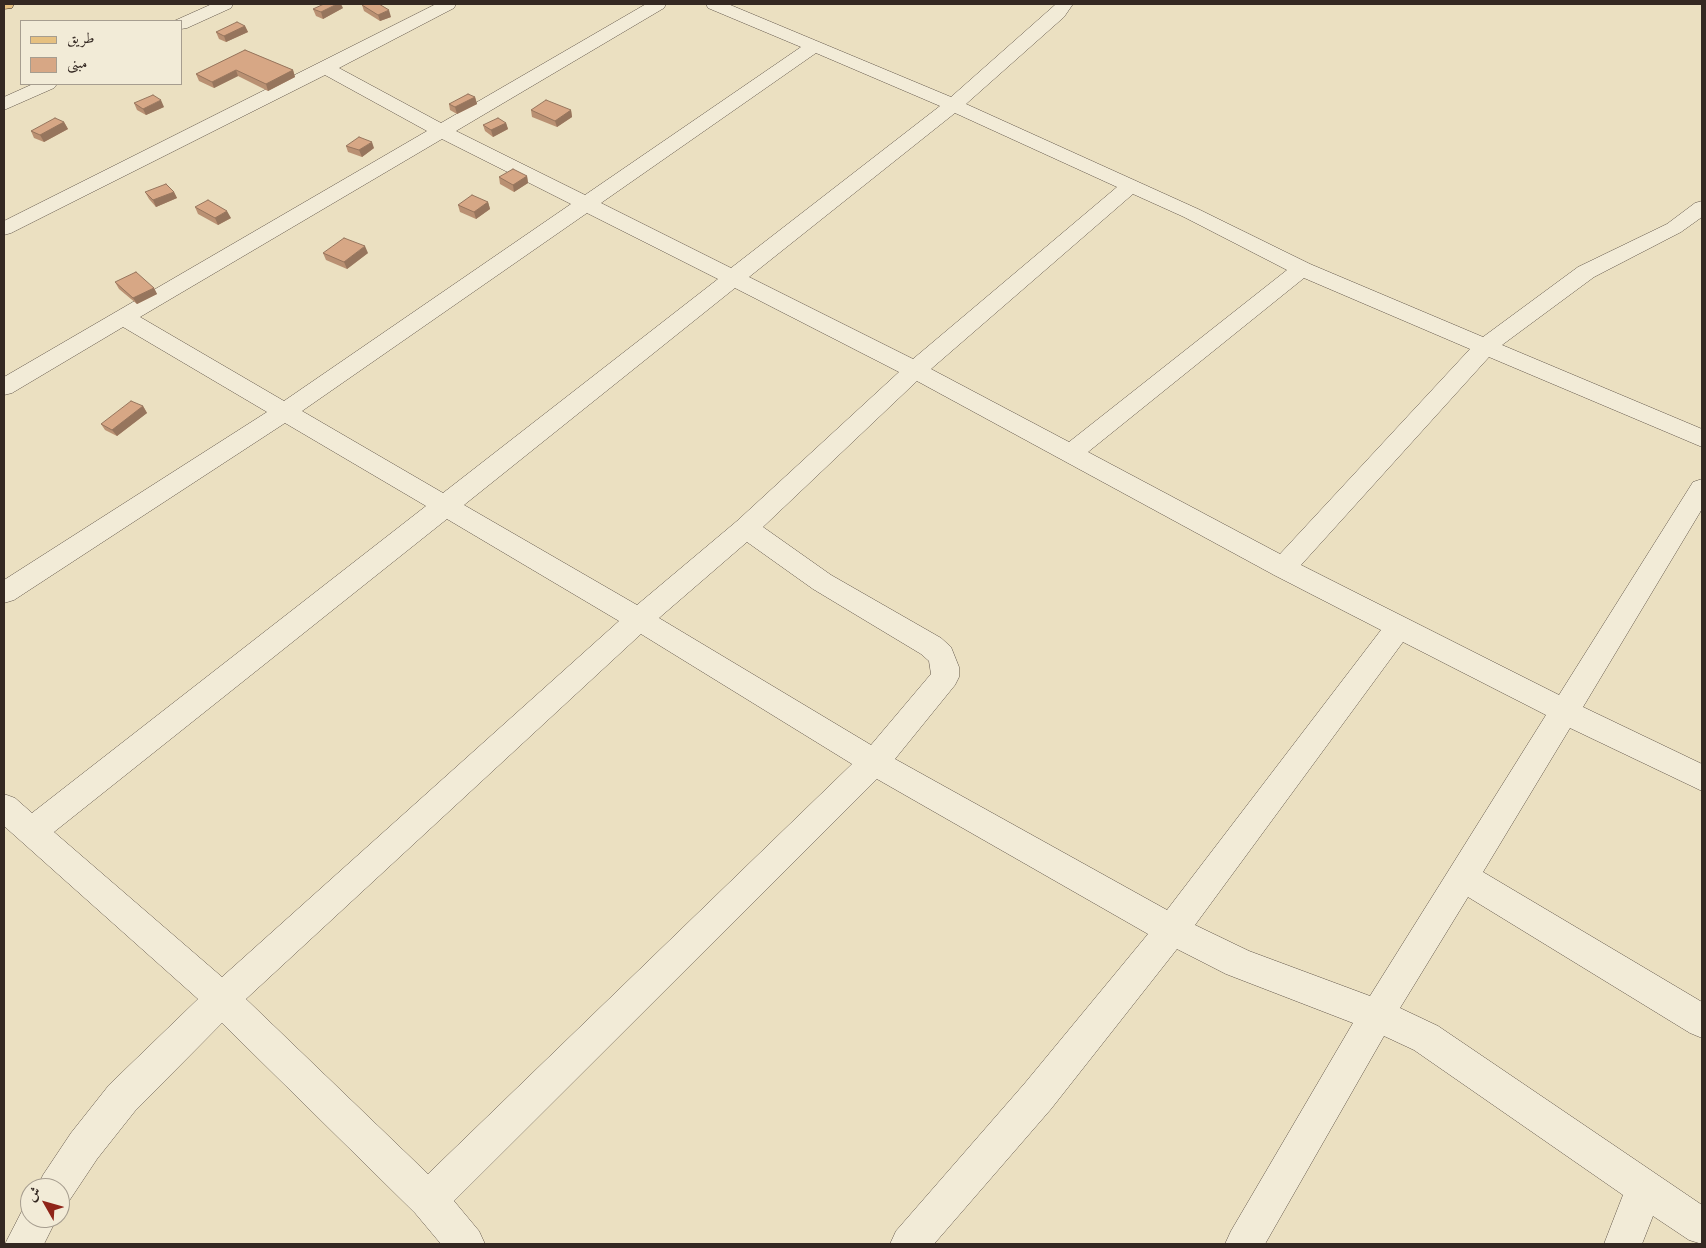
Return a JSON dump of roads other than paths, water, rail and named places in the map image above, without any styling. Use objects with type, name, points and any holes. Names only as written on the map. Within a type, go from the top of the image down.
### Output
[{"type":"street","points":[[182,24],[225,4]]},
{"type":"street","points":[[4,229],[448,4]]},
{"type":"street","points":[[4,387],[658,4]]},
{"type":"street","points":[[714,4],[953,105],[1191,213],[1302,269],[1702,439]]},
{"type":"street","points":[[32,830],[953,105],[1058,13],[1065,4]]},
{"type":"street","points":[[4,593],[284,412],[815,46]]},
{"type":"street","points":[[325,68],[442,131],[915,370],[1283,568],[1564,711],[1702,778]]},
{"type":"street","points":[[4,104],[46,85]]},
{"type":"street","points":[[63,1178],[84,1146],[122,1098],[222,999],[639,619],[746,528],[915,370],[1130,186]]},
{"type":"street","points":[[1283,568],[1486,346],[1586,272],[1674,228],[1702,207]]},
{"type":"street","points":[[1071,453],[1302,269]]},
{"type":"street","points":[[124,318],[639,619],[874,762],[1172,930],[1238,963],[1377,1015],[1426,1038],[1702,1227]]},
{"type":"street","points":[[1244,1244],[1377,1015],[1702,488]]},
{"type":"street","points":[[428,1200],[874,762],[945,677],[945,667],[941,655],[932,646],[822,582],[746,528]]},
{"type":"street","points":[[909,1244],[1038,1096],[1172,930],[1399,627]]},
{"type":"street","points":[[4,807],[222,999],[428,1200],[466,1244]]},
{"type":"street","points":[[1463,877],[1702,1021]]},
{"type":"street","points":[[1623,1244],[1645,1187]]},
{"type":"street","points":[[24,1244],[33,1228]]}]
